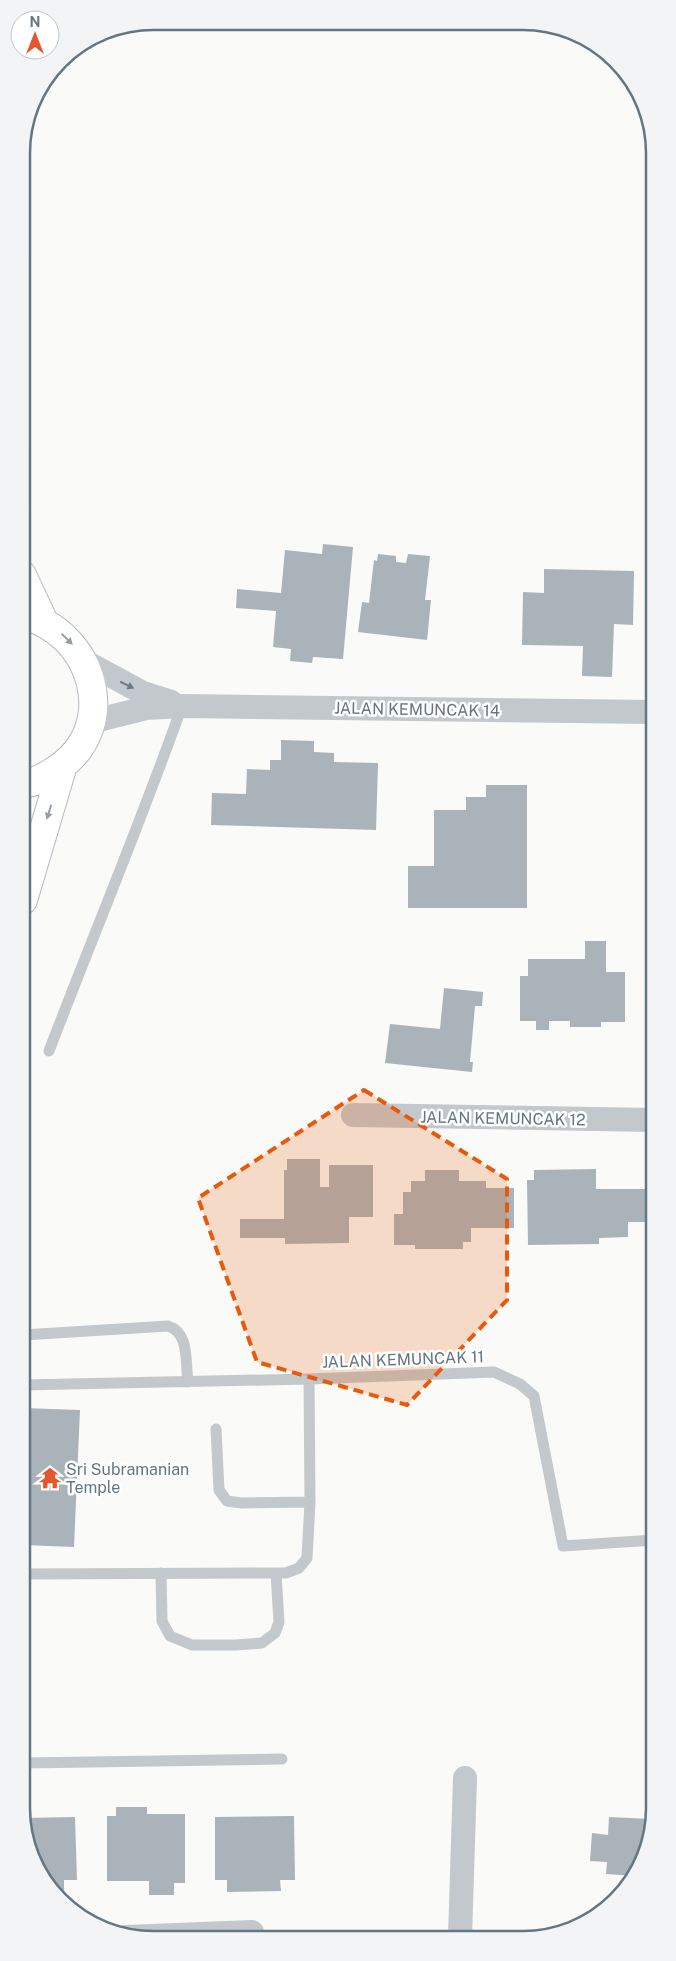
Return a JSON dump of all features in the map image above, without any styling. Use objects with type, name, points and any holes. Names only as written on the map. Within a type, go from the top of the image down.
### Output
[{"type":"main road","points":[[30,782],[46,777],[63,765],[75,753],[90,722],[93,702],[91,681],[84,661],[74,645],[60,632],[33,619]]},
{"type":"main road","points":[[30,876],[63,765]]},
{"type":"street","name":"JALAN KEMUNCAK 14","points":[[84,661],[143,693],[182,706]]},
{"type":"street","name":"JALAN KEMUNCAK 14","points":[[90,722],[146,708],[182,706],[646,712]]},
{"type":"street","name":"JALAN KEMUNCAK 12","points":[[353,1115],[646,1120]]},
{"type":"street","points":[[460,1931],[465,1778]]},
{"type":"lane","points":[[49,1051],[144,812],[182,706]]},
{"type":"lane","points":[[30,1335],[168,1326],[177,1329],[183,1337],[188,1382]]},
{"type":"lane","name":"JALAN KEMUNCAK 11","points":[[30,1385],[309,1379],[494,1372],[511,1380],[534,1396],[563,1546],[646,1541]]},
{"type":"lane","points":[[30,1574],[286,1573],[299,1568],[307,1558],[310,1502],[309,1379]]},
{"type":"lane","points":[[216,1429],[219,1490],[228,1501],[241,1503],[310,1502]]},
{"type":"lane","points":[[160,1573],[162,1621],[170,1636],[192,1645],[236,1645],[262,1643],[274,1633],[279,1622],[276,1573]]},
{"type":"lane","points":[[30,1763],[282,1759]]},
{"type":"highlighted area","points":[[364,1090],[507,1179],[507,1300],[407,1405],[257,1362],[198,1198]]},
{"type":"building","points":[[323,544],[353,547],[343,659],[313,657],[312,663],[290,661],[291,649],[273,647],[276,611],[236,608],[237,589],[281,593],[285,550],[322,554]]},
{"type":"building","points":[[378,554],[396,556],[396,562],[406,563],[408,554],[430,556],[425,600],[431,600],[427,640],[358,632],[362,602],[369,603],[374,560],[377,561]]},
{"type":"building","points":[[544,569],[634,571],[633,625],[614,624],[612,677],[582,676],[583,646],[522,645],[523,592],[544,593]]},
{"type":"building","points":[[281,740],[314,741],[314,752],[334,753],[334,762],[378,763],[376,830],[211,825],[212,793],[246,794],[247,769],[270,770],[270,760],[281,760]]},
{"type":"building","points":[[486,785],[527,785],[527,908],[408,908],[408,866],[434,866],[434,810],[466,810],[466,797],[486,797]]},
{"type":"building","points":[[585,941],[606,941],[606,972],[625,972],[625,1022],[601,1022],[601,1027],[570,1027],[570,1021],[549,1021],[549,1030],[536,1030],[536,1021],[520,1021],[520,976],[528,976],[528,959],[585,959]]},
{"type":"building","points":[[444,988],[483,992],[482,1006],[475,1006],[470,1062],[473,1062],[472,1072],[385,1063],[390,1024],[440,1029]]},
{"type":"building","points":[[287,1159],[320,1159],[320,1187],[329,1187],[329,1165],[373,1165],[373,1217],[349,1217],[349,1243],[285,1244],[285,1238],[240,1238],[240,1219],[284,1219],[284,1170],[287,1170]]},
{"type":"building","points":[[596,1169],[596,1189],[646,1189],[646,1222],[628,1222],[628,1237],[599,1238],[599,1244],[528,1245],[527,1180],[534,1180],[534,1170]]},
{"type":"building","points":[[425,1170],[459,1170],[459,1181],[486,1181],[486,1188],[514,1188],[514,1228],[471,1228],[471,1242],[463,1242],[463,1249],[415,1249],[415,1245],[394,1245],[394,1214],[403,1214],[403,1192],[411,1192],[411,1181],[425,1181]]},
{"type":"building","name":"Sri Subramanian Temple","points":[[30,1408],[80,1410],[74,1547],[30,1545]]},
{"type":"building","points":[[116,1807],[147,1807],[147,1814],[185,1814],[185,1883],[174,1883],[174,1895],[149,1895],[149,1881],[107,1881],[107,1816],[116,1816]]},
{"type":"building","points":[[294,1816],[295,1880],[280,1880],[281,1891],[227,1892],[227,1880],[215,1880],[215,1817]]},
{"type":"building","points":[[75,1817],[77,1880],[64,1880],[64,1890],[61,1890],[55,1883],[39,1855],[32,1832],[30,1818]]},
{"type":"building","points":[[609,1817],[646,1819],[637,1855],[625,1875],[606,1874],[607,1862],[590,1861],[592,1833],[608,1835]]},
{"type":"place","name":"Sri Subramanian Temple","points":[[50,1478]]}]
